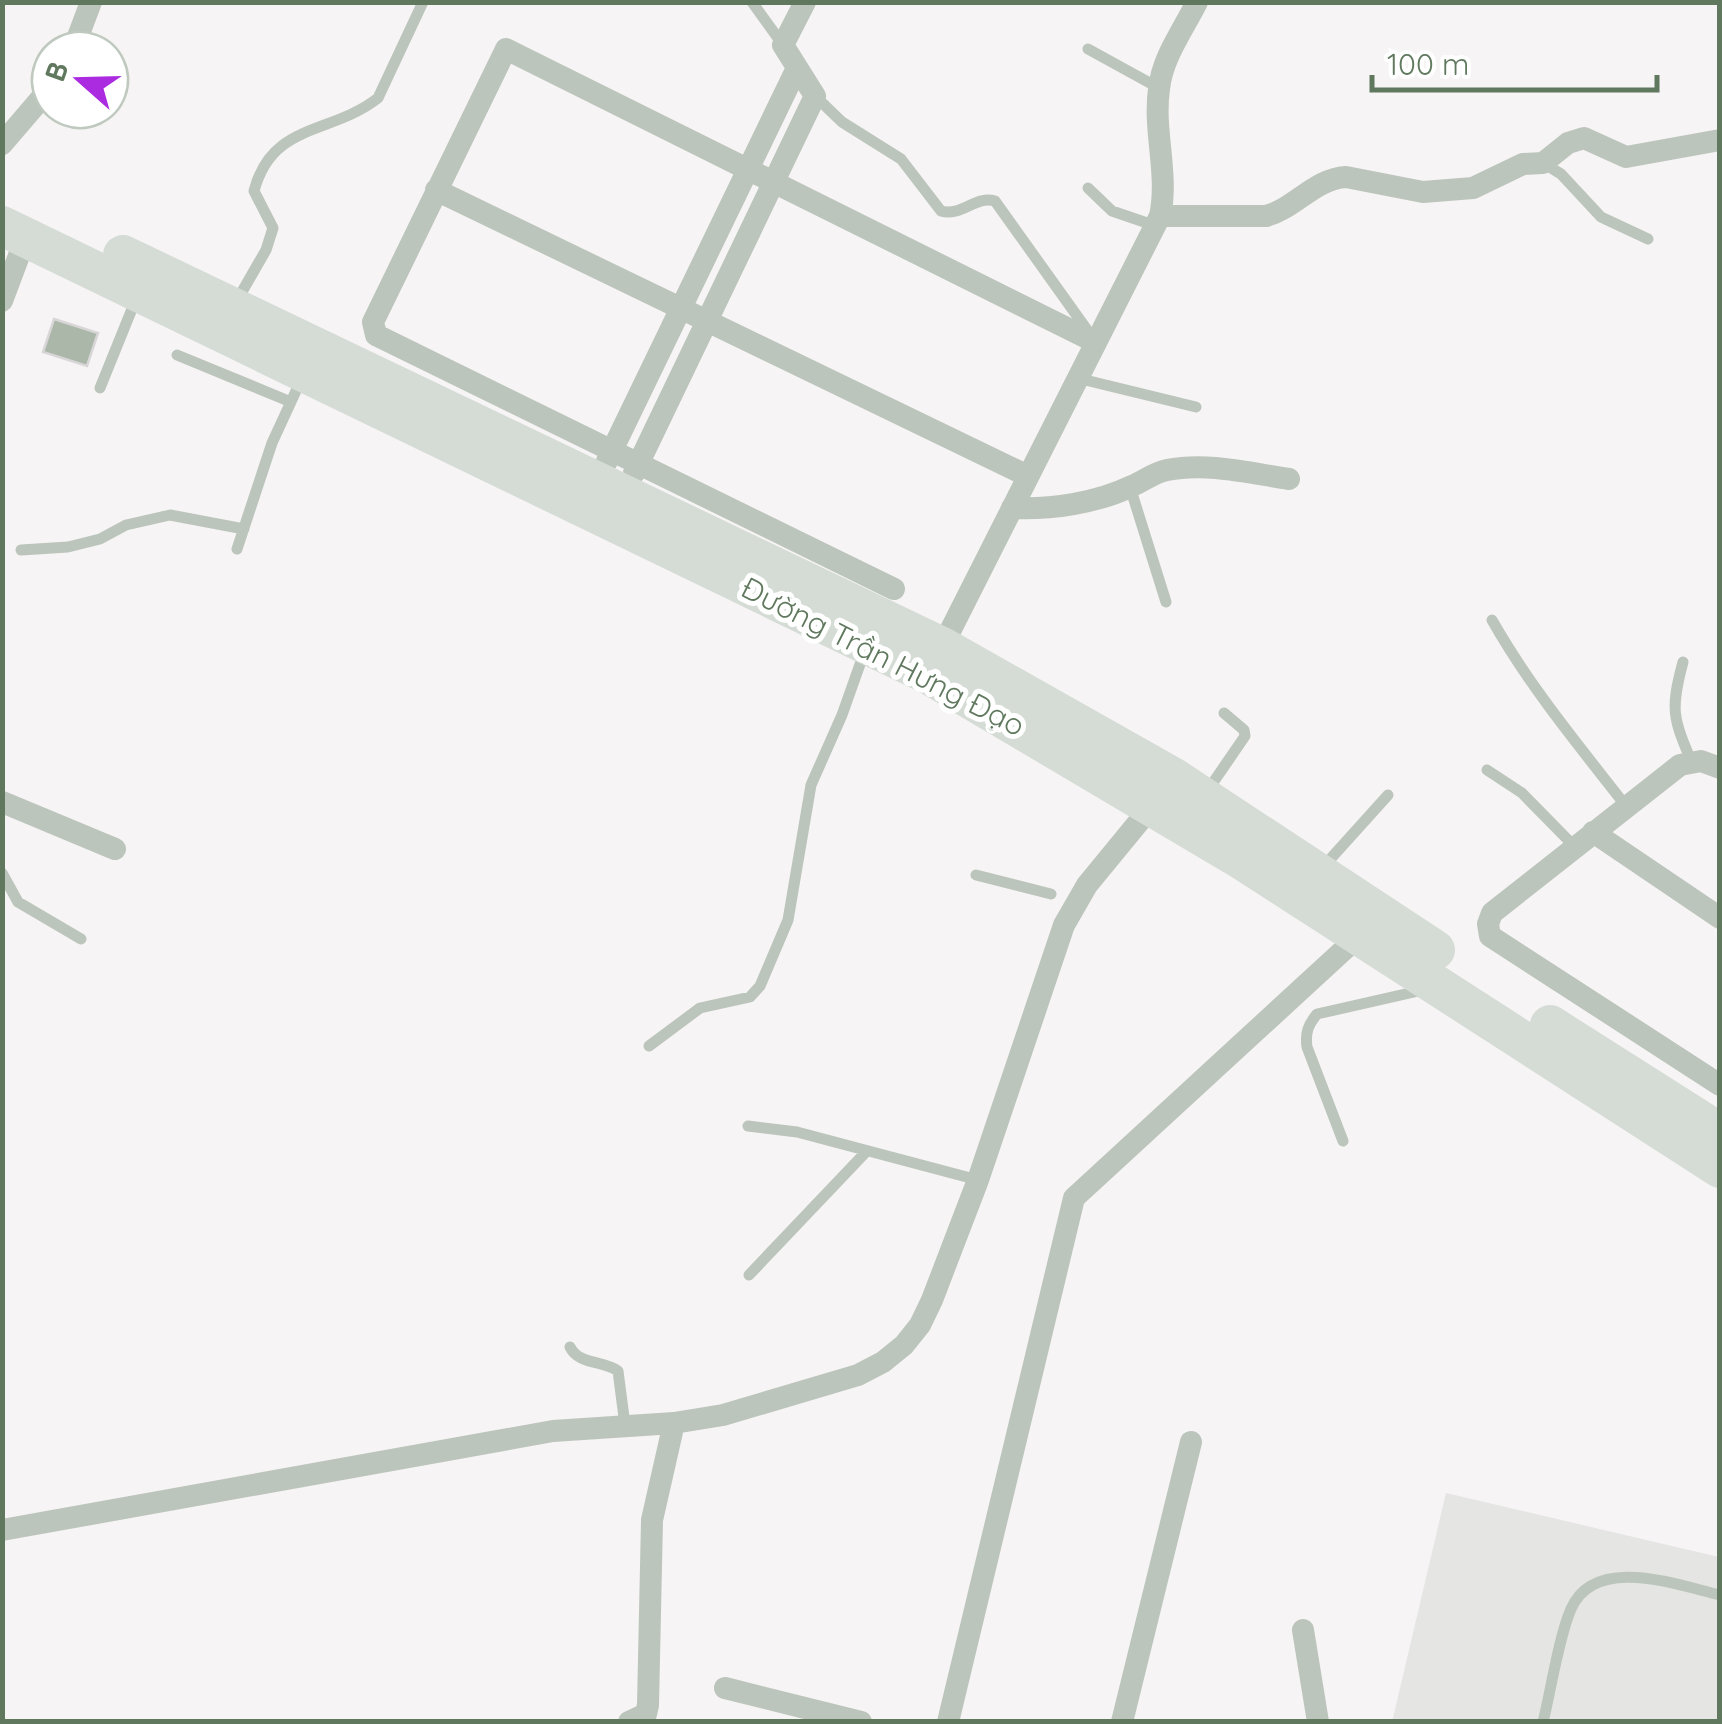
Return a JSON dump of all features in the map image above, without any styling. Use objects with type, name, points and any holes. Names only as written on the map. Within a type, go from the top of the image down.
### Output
[{"type":"highway","name":"Đường Trần Hưng Đạo","points":[[2,198],[227,320],[298,388],[868,644],[1177,793],[1360,935],[1720,1168]]},
{"type":"highway","name":"Đường Trần Hưng Đạo","points":[[14,232],[138,292],[227,320],[618,472],[942,647],[1177,793],[1317,873],[1720,1134]]},
{"type":"street","points":[[80,30],[91,2]]},
{"type":"street","points":[[618,472],[707,321],[815,96],[783,45],[804,2]]},
{"type":"street","points":[[942,647],[1158,221],[1164,196],[1159,88],[1168,58],[1197,2]]},
{"type":"street","points":[[894,589],[618,472],[376,335],[373,322],[506,50],[1095,342]]},
{"type":"street","points":[[618,472],[680,308],[796,68]]},
{"type":"street","points":[[2,144],[30,111]]},
{"type":"street","points":[[1158,221],[1266,216],[1333,178],[1438,193],[1473,188],[1523,164],[1543,163],[1568,143],[1584,138],[1626,157],[1720,140]]},
{"type":"street","points":[[436,190],[1028,476]]},
{"type":"street","points":[[2,302],[14,232]]},
{"type":"street","points":[[1012,508],[1056,507],[1130,487],[1153,474],[1187,467],[1224,468],[1289,479]]},
{"type":"street","points":[[1711,762],[1680,765],[1492,912],[1488,924],[1490,936],[1720,1085]]},
{"type":"street","points":[[2,1530],[552,1431],[723,1415],[858,1375],[883,1362],[904,1346],[932,1300],[978,1180],[1064,924],[1063,898],[1177,793]]},
{"type":"street","points":[[2,802],[115,849]]},
{"type":"street","points":[[1584,839],[1720,918]]},
{"type":"street","points":[[948,1722],[1074,1198],[1360,935]]},
{"type":"street","points":[[629,1722],[646,1714],[648,1705],[652,1520],[674,1422]]},
{"type":"street","points":[[1122,1722],[1192,1442]]},
{"type":"street","points":[[1303,1630],[1318,1722]]},
{"type":"street","points":[[725,1688],[791,1713],[861,1722]]},
{"type":"lane","points":[[227,320],[266,250],[273,228],[254,191],[257,178],[273,153],[295,135],[333,123],[378,98],[423,2]]},
{"type":"lane","points":[[752,2],[783,45]]},
{"type":"lane","points":[[1088,49],[1159,88]]},
{"type":"lane","points":[[815,96],[842,122],[901,159],[941,211],[950,213],[984,198],[995,201],[1095,342]]},
{"type":"lane","points":[[1543,163],[1561,174],[1600,217],[1648,239]]},
{"type":"lane","points":[[1088,188],[1112,211],[1158,221]]},
{"type":"lane","points":[[100,388],[138,292]]},
{"type":"lane","points":[[176,355],[298,388],[272,443],[237,549]]},
{"type":"lane","points":[[1077,378],[1196,407]]},
{"type":"lane","points":[[1130,487],[1166,602]]},
{"type":"lane","points":[[22,550],[68,547],[100,539],[126,525],[170,515],[244,528]]},
{"type":"lane","points":[[1492,620],[1531,681],[1626,806]]},
{"type":"lane","points":[[649,1046],[700,1008],[750,997],[760,986],[788,920],[811,785],[868,644]]},
{"type":"lane","points":[[1683,662],[1673,702],[1674,718],[1711,762]]},
{"type":"lane","points":[[1177,793],[1245,736],[1244,730],[1224,713]]},
{"type":"lane","points":[[1487,770],[1584,839]]},
{"type":"lane","points":[[1317,873],[1388,795]]},
{"type":"lane","points":[[2,873],[18,902],[80,939]]},
{"type":"lane","points":[[976,875],[1063,898]]},
{"type":"lane","points":[[1343,1140],[1307,1047],[1305,1035],[1312,1020],[1317,1014],[1439,985]]},
{"type":"lane","points":[[748,1126],[797,1132],[978,1180]]},
{"type":"lane","points":[[749,1275],[865,1152]]},
{"type":"lane","points":[[570,1347],[581,1360],[618,1371],[625,1426]]},
{"type":"lane","points":[[1543,1722],[1571,1608],[1586,1588],[1611,1578],[1655,1580],[1720,1595]]},
{"type":"shaded area","points":[[1446,1493],[1719,1557],[1719,1721],[1392,1722]]},
{"type":"building","points":[[54,319],[98,333],[87,366],[43,352]]}]
